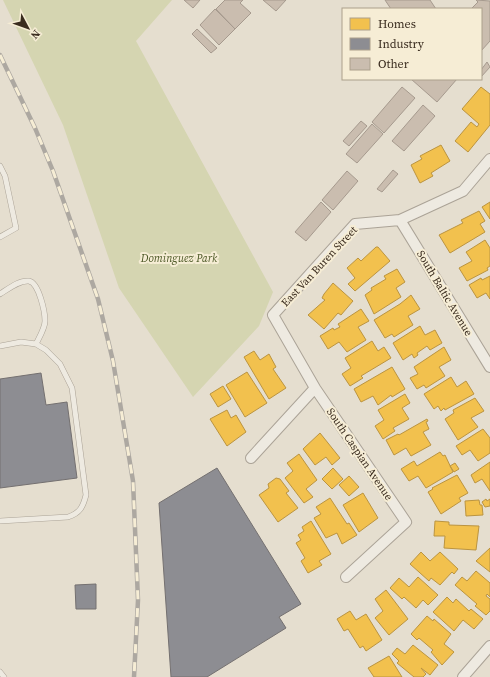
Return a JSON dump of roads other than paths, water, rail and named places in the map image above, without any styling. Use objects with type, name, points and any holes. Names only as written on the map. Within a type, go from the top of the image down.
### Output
[{"type":"street","name":"East Van Buren Street","points":[[273,315],[355,224],[400,220],[463,191],[490,159]]},
{"type":"street","name":"South Baltic Avenue","points":[[400,220],[490,367]]},
{"type":"street","name":"South Caspian Avenue","points":[[273,315],[315,388],[406,522],[346,577]]},
{"type":"street","points":[[250,458],[315,388]]},
{"type":"street","points":[[463,677],[490,646]]},
{"type":"lane","points":[[0,166],[5,176],[16,228],[0,237]]},
{"type":"lane","points":[[0,294],[19,283],[27,281],[32,283],[40,294],[45,322],[36,344]]},
{"type":"lane","points":[[0,346],[21,342],[36,344],[46,350],[60,364],[72,388],[86,495],[83,506],[76,514],[68,517],[0,521]]},
{"type":"lane","points":[[0,672],[4,677]]},
{"type":"railway","points":[[0,55],[35,128],[53,171],[98,299],[113,361],[133,481],[138,600],[134,677]]},
{"type":"park label","name":"Dominguez Park","points":[[179,258]]}]
